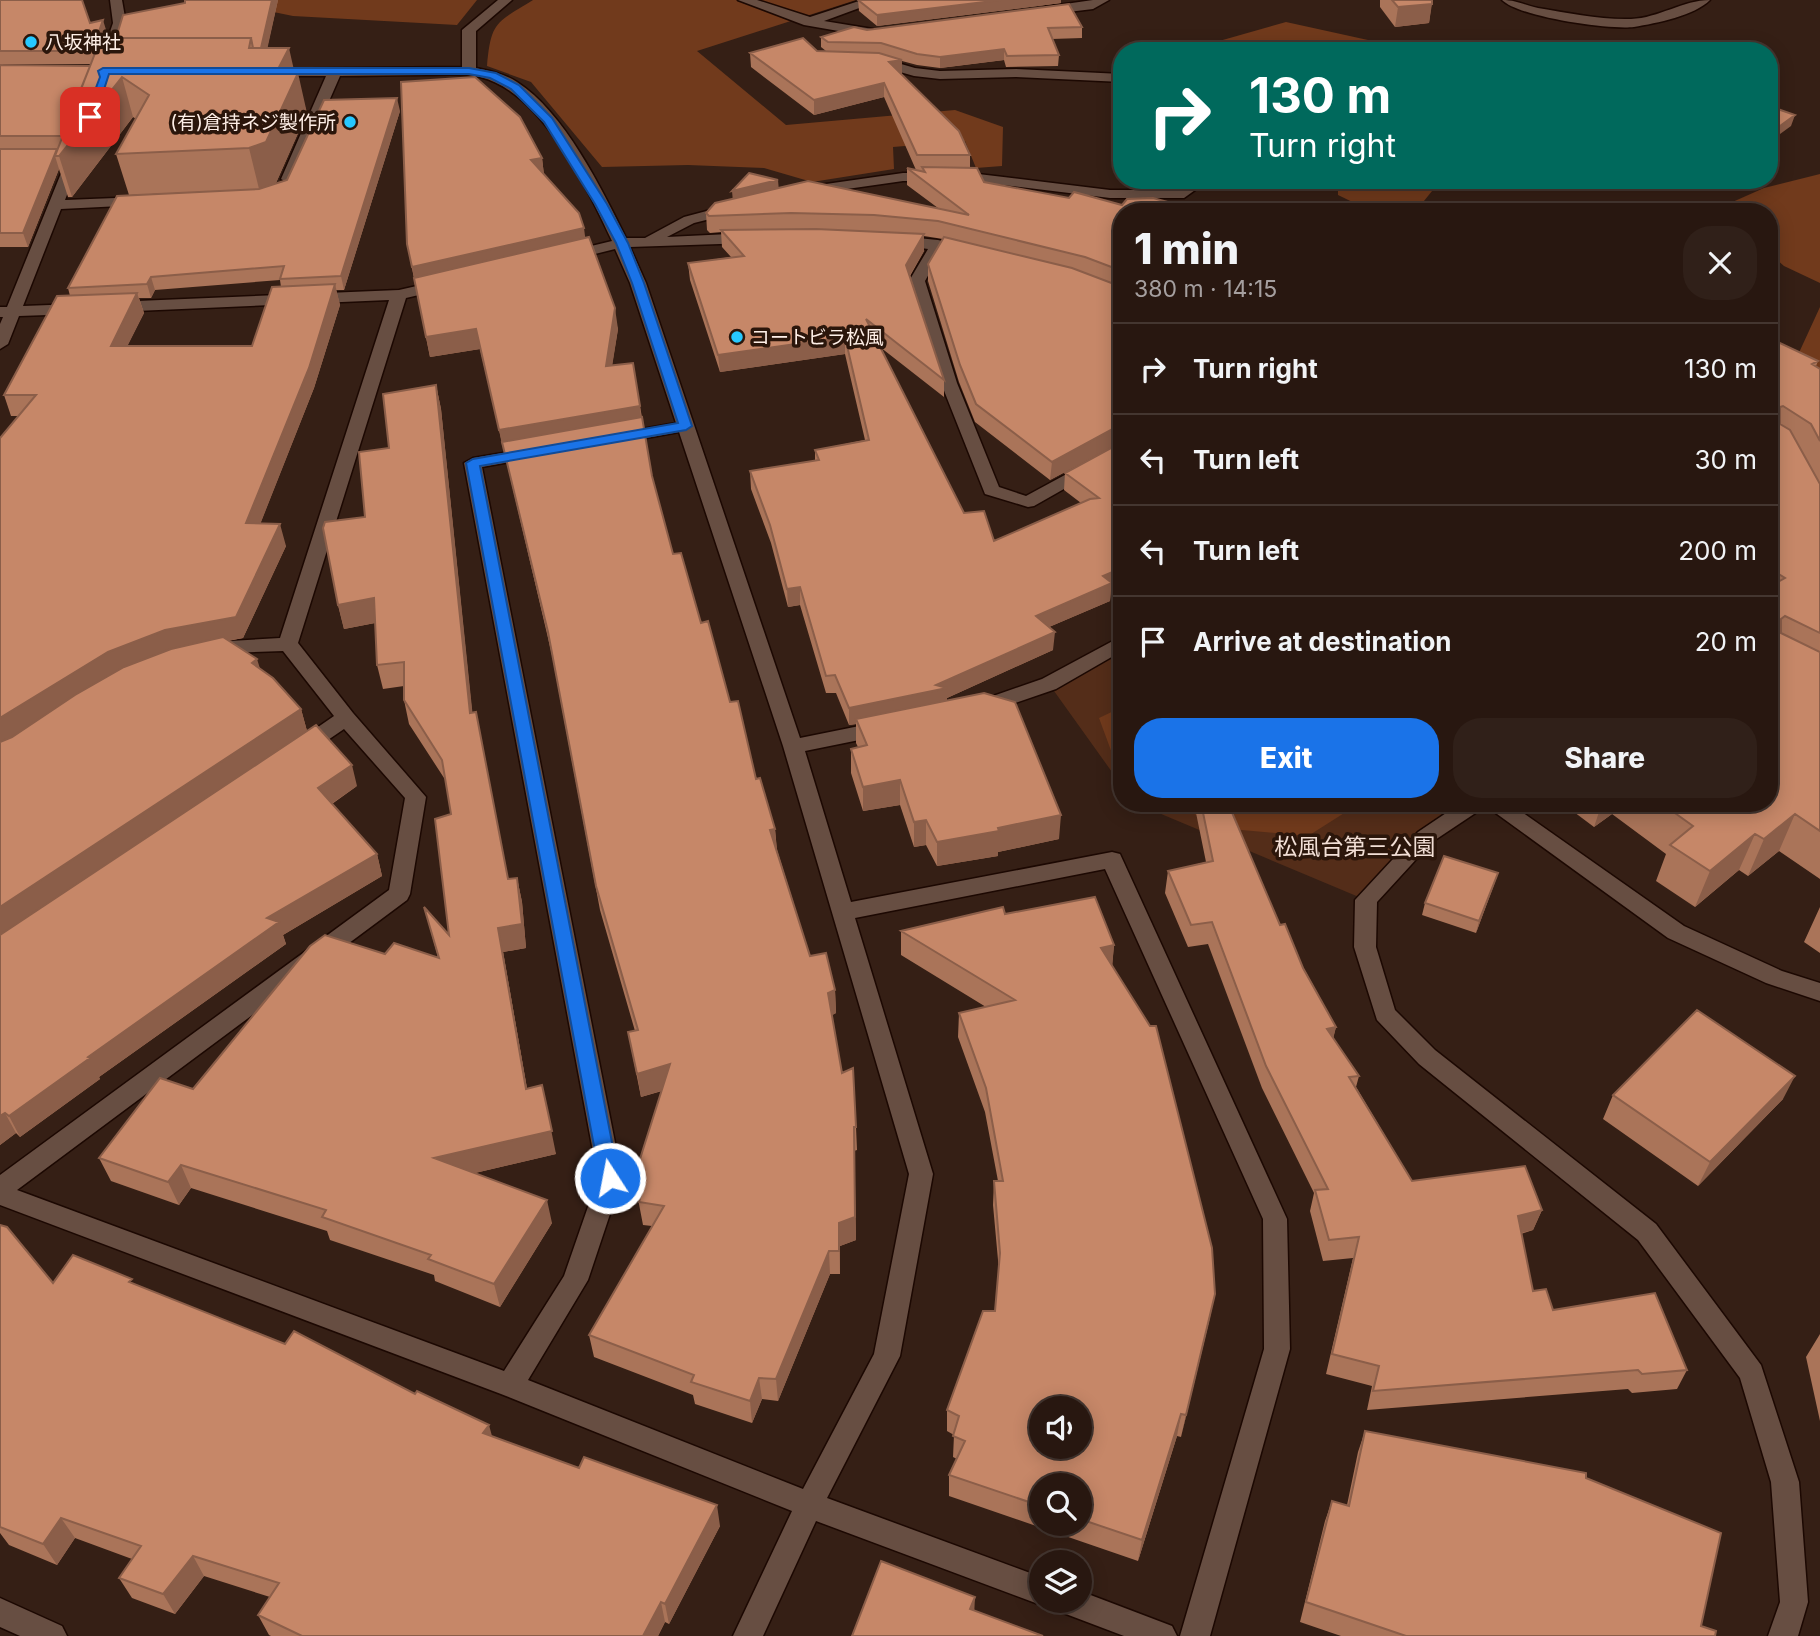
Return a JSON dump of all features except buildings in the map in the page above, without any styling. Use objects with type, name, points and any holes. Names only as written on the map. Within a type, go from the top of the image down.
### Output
[{"type":"street","points":[[104,72],[116,40],[121,11],[116,0]]},
{"type":"street","points":[[469,71],[469,30],[506,0]]},
{"type":"street","points":[[744,0],[809,22],[822,32],[867,34],[893,31]]},
{"type":"street","points":[[809,22],[875,0]]},
{"type":"street","points":[[1024,14],[1093,5],[1103,0]]},
{"type":"street","points":[[1508,0],[1526,9],[1566,17],[1632,23],[1684,10],[1704,0]]},
{"type":"street","points":[[858,62],[881,61],[914,72],[940,75],[1016,73],[1113,78]]},
{"type":"street","points":[[253,72],[469,71],[493,75],[515,87],[537,107],[601,204],[632,243],[638,283],[793,746],[921,1174],[887,1356],[809,1505],[748,1636]]},
{"type":"street","points":[[273,192],[284,188],[334,72]]},
{"type":"street","points":[[0,344],[7,312],[54,205],[72,152]]},
{"type":"street","points":[[790,195],[823,187],[903,177],[970,177],[1122,194],[1184,194],[1190,189]]},
{"type":"street","points":[[54,205],[151,201]]},
{"type":"street","points":[[632,243],[689,220],[755,204]]},
{"type":"street","points":[[556,258],[632,243],[765,238]]},
{"type":"street","points":[[886,240],[938,245],[979,254]]},
{"type":"street","points":[[938,245],[917,281],[949,383],[991,490],[1028,502],[1113,454]]},
{"type":"street","points":[[7,312],[399,295],[464,280]]},
{"type":"street","points":[[288,644],[399,295]]},
{"type":"street","points":[[593,442],[686,426]]},
{"type":"street","points":[[510,1385],[575,1280],[610,1178],[473,463],[553,449]]},
{"type":"street","points":[[0,1192],[399,894],[416,797],[346,719],[304,661],[288,644],[230,647],[191,656]]},
{"type":"street","points":[[964,712],[1049,684],[1113,647]]},
{"type":"street","points":[[277,764],[346,719]]},
{"type":"street","points":[[793,746],[898,725]]},
{"type":"street","points":[[1463,812],[1425,837],[1366,900],[1365,947],[1385,1014],[1427,1057],[1647,1232],[1752,1373],[1785,1482],[1794,1602],[1783,1636]]},
{"type":"street","points":[[1507,812],[1676,932],[1774,977],[1820,992]]},
{"type":"street","points":[[844,912],[1112,860],[1275,1219],[1278,1349],[1195,1636]]},
{"type":"street","points":[[0,1192],[510,1385],[809,1505],[1029,1587]]},
{"type":"street","points":[[1092,1610],[1162,1636]]},
{"type":"street","points":[[0,1612],[52,1636]]},
{"type":"green space","points":[[1113,647],[1113,773],[1049,684]]},
{"type":"green space","name":"松風台第三公園","points":[[1156,812],[1463,812],[1425,837],[1366,900]]},
{"type":"shaded area","points":[[237,0],[477,0],[457,25],[293,16],[235,4]]},
{"type":"shaded area","points":[[533,0],[856,0],[697,51],[786,125],[955,110],[1003,127],[1002,166],[976,168],[965,141],[893,147],[894,169],[812,182],[764,168],[688,165],[602,167],[531,82],[487,66],[491,40],[498,25]]},
{"type":"shaded area","points":[[1286,22],[1377,42],[1216,42]]},
{"type":"shaded area","points":[[1820,174],[1820,283],[1778,261],[1778,203],[1730,203],[1762,189],[1778,189],[1778,184]]},
{"type":"shaded area","points":[[1338,189],[1434,189],[1422,203],[1354,203],[1338,195]]},
{"type":"shaded area","points":[[1820,307],[1820,377],[1797,357]]},
{"type":"shaded area","points":[[1113,711],[1113,756],[1099,718]]},
{"type":"shaded area","points":[[1189,812],[1346,812],[1308,836],[1231,829]]},
{"type":"place","name":"八坂神社","points":[[31,42]]},
{"type":"place","name":"(有)倉持ネジ製作所","points":[[350,122]]},
{"type":"place","name":"コートビラ松風","points":[[737,337]]},
{"type":"route","points":[[90,117],[105,77],[103,71],[469,71],[493,75],[515,87],[548,120],[601,204],[622,243],[686,426],[473,463],[610,1178]]}]
